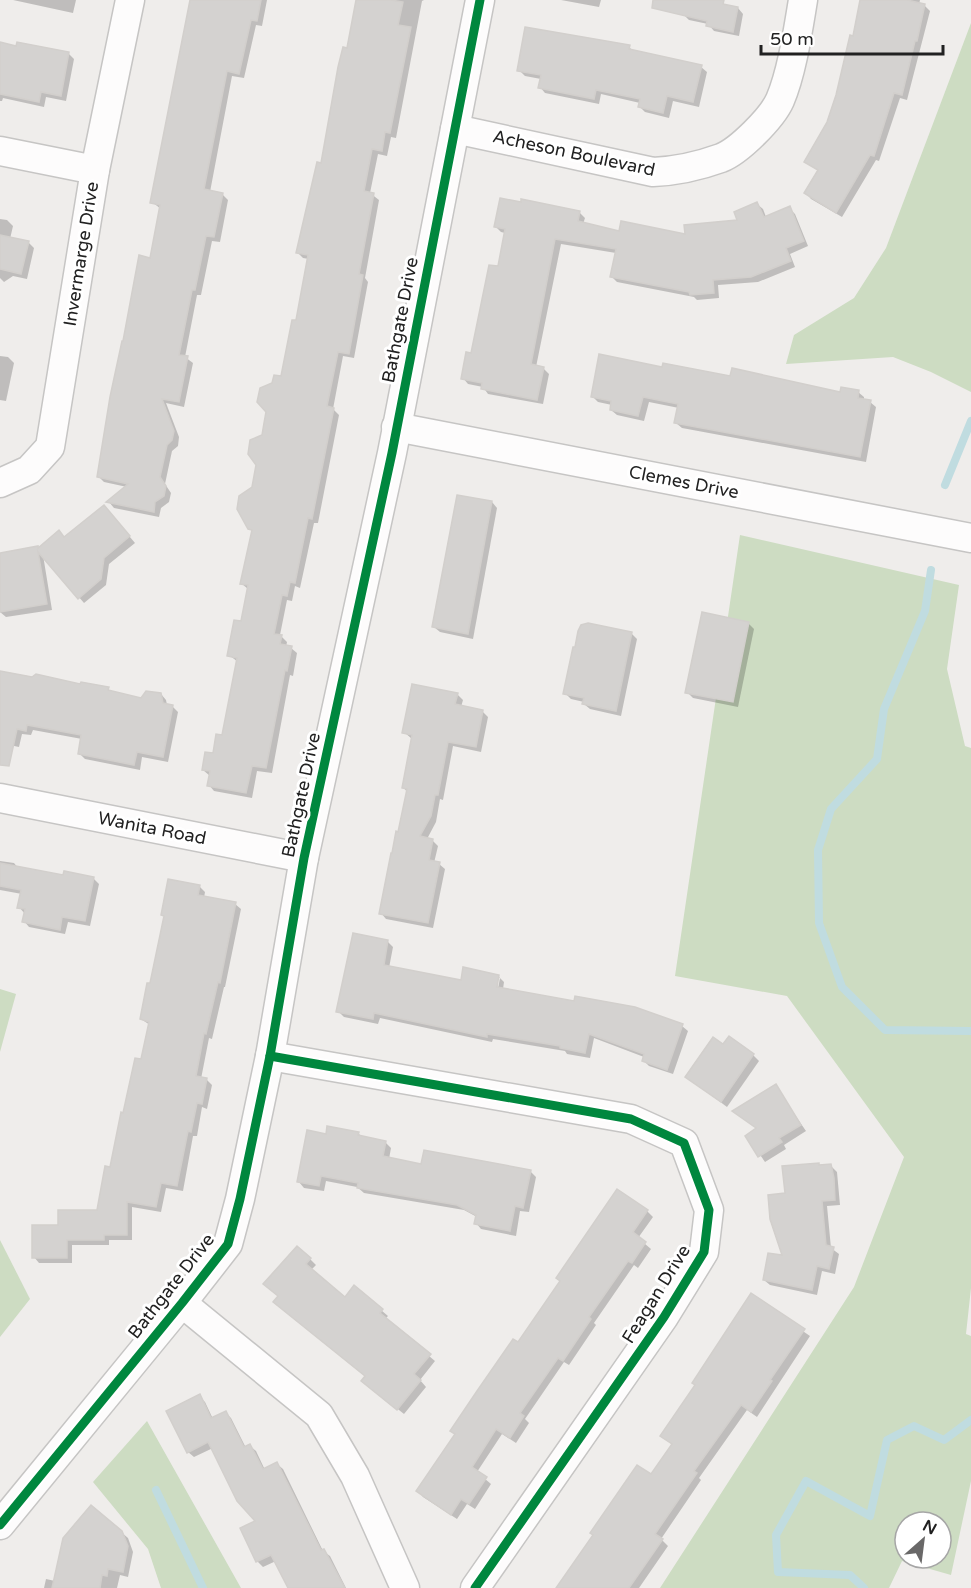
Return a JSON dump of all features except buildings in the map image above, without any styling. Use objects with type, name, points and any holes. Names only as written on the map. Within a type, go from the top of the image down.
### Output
[{"type":"street","name":"Invermarge Drive","points":[[0,483],[29,470],[50,447],[95,170],[130,0]]},
{"type":"street","name":"Bathgate Drive","points":[[0,1525],[228,1244],[240,1199],[270,1056],[304,858],[396,427],[480,0]]},
{"type":"street","name":"Acheson Boulevard","points":[[455,129],[653,172],[674,171],[723,157],[762,125],[779,101],[803,0]]},
{"type":"street","points":[[0,151],[95,170]]},
{"type":"street","name":"Clemes Drive","points":[[396,427],[971,538]]},
{"type":"street","name":"Wanita Road","points":[[0,798],[304,858]]},
{"type":"street","name":"Feagan Drive","points":[[270,1056],[631,1119],[684,1143],[709,1210],[704,1252],[664,1317],[475,1588]]},
{"type":"street","points":[[182,1303],[319,1415],[355,1476],[405,1588]]},
{"type":"green space","points":[[971,23],[971,392],[931,372],[893,357],[786,364],[794,335],[854,298],[886,248]]},
{"type":"green space","points":[[740,535],[959,585],[947,669],[965,746],[971,748],[971,1288],[966,1334],[971,1336],[971,1481],[953,1566],[953,1510],[893,1510],[893,1570],[898,1570],[889,1588],[660,1588],[854,1287],[904,1157],[787,996],[675,976]]},
{"type":"green space","points":[[0,989],[16,994],[0,1052]]},
{"type":"green space","points":[[0,1240],[30,1299],[0,1337]]},
{"type":"green space","points":[[147,1421],[241,1588],[161,1588],[148,1549],[93,1482]]},
{"type":"green space","points":[[934,1570],[952,1570],[951,1575]]},
{"type":"waterway","points":[[945,485],[971,421]]},
{"type":"waterway","points":[[931,570],[925,611],[884,709],[877,759],[831,809],[818,850],[819,923],[842,987],[885,1030],[971,1031]]},
{"type":"waterway","points":[[864,1588],[850,1575],[778,1572],[776,1535],[806,1481],[870,1516],[887,1440],[914,1426],[944,1440],[971,1420]]},
{"type":"waterway","points":[[156,1490],[203,1588]]},
{"type":"cycle path","points":[[0,1525],[228,1244],[240,1199],[270,1056],[304,858],[392,453],[480,0]]},
{"type":"cycle path","points":[[270,1056],[631,1119],[684,1143],[709,1210],[704,1252],[664,1317],[475,1588]]}]
